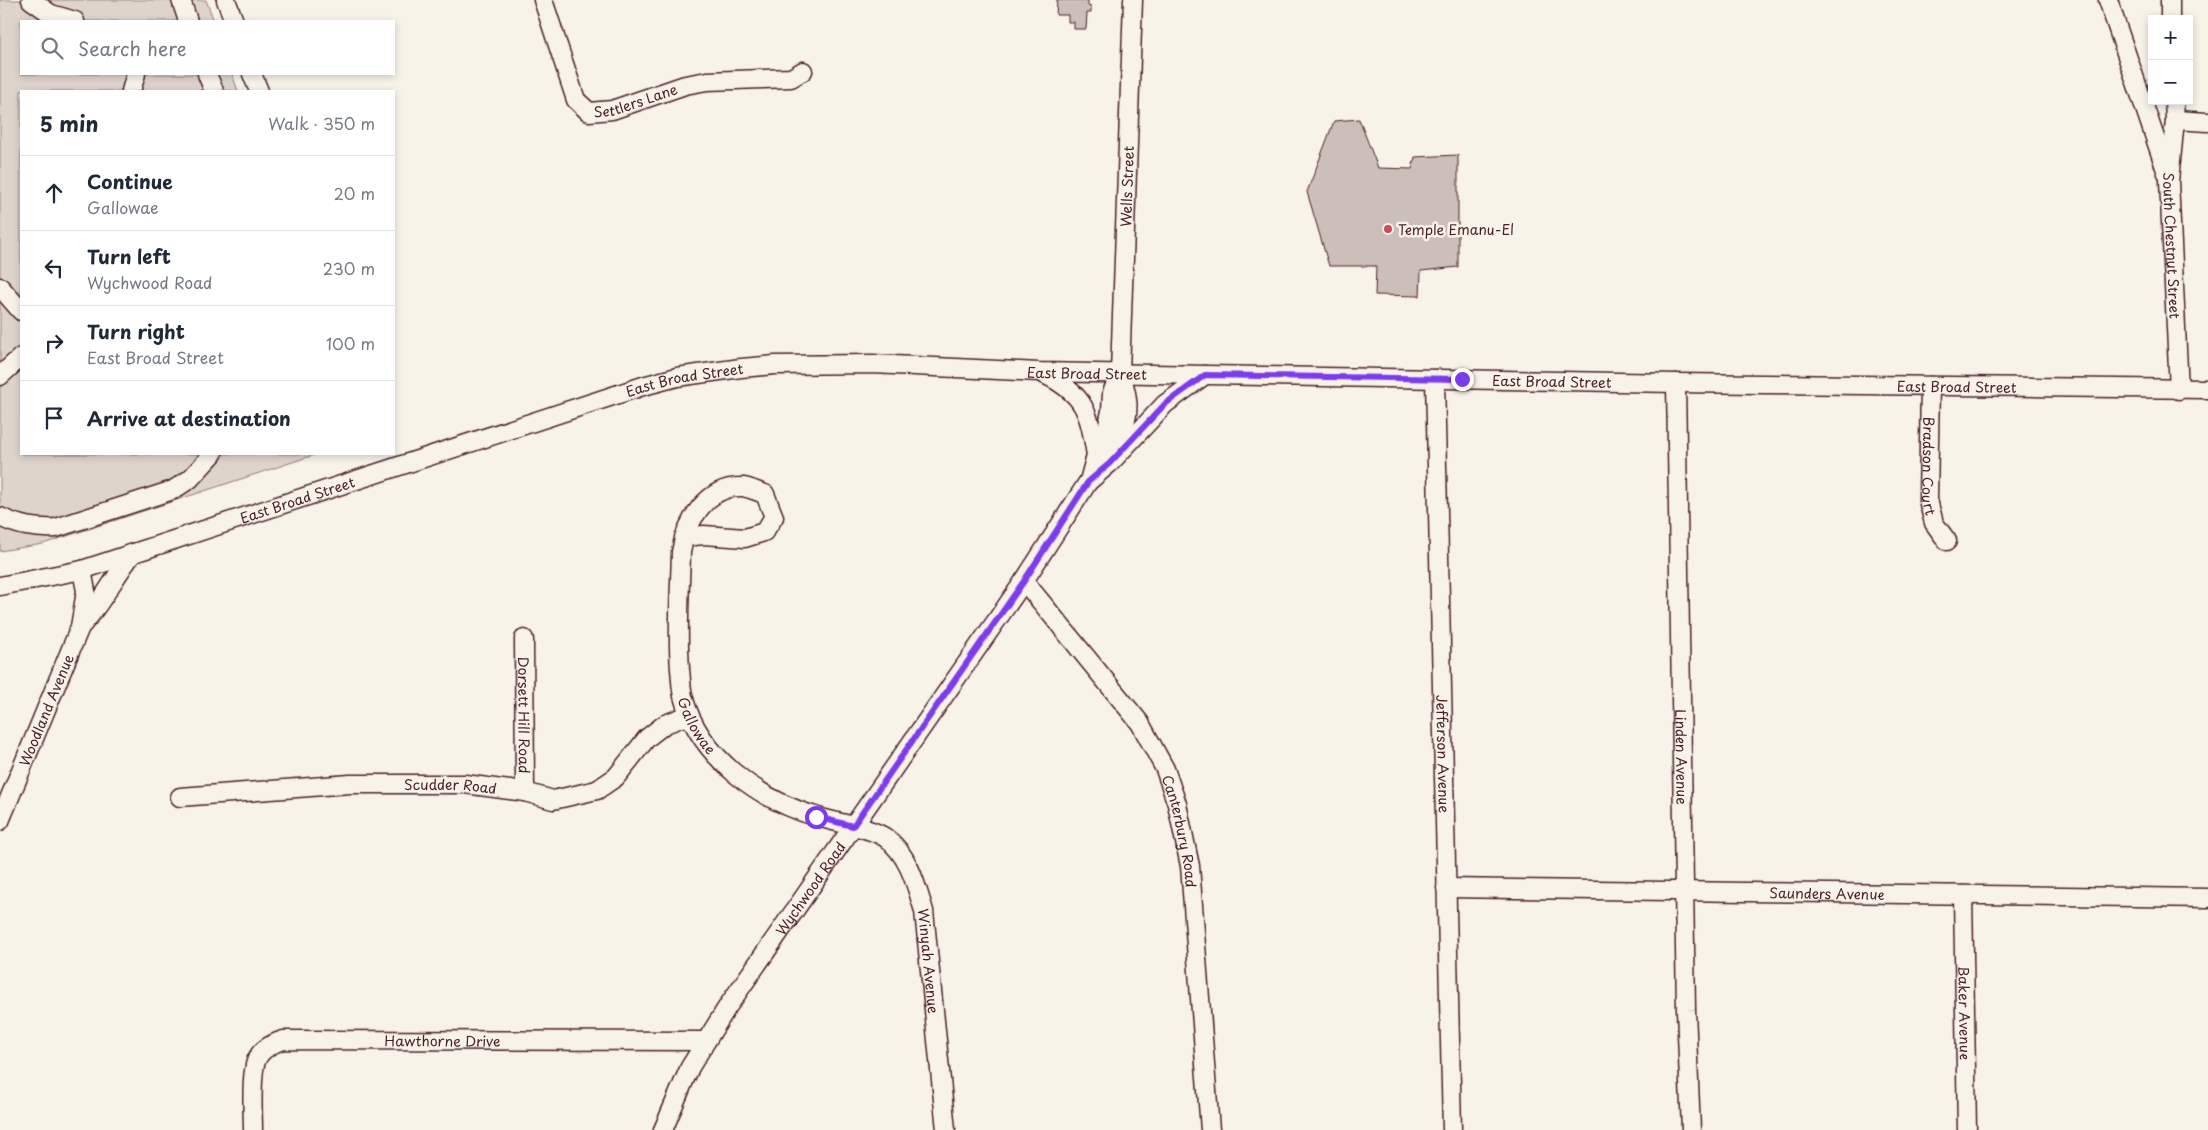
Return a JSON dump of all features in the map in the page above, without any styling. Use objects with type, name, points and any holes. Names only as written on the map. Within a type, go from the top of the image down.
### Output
[{"type":"street","points":[[31,0],[51,14],[72,20]]},
{"type":"street","points":[[181,0],[188,20]]},
{"type":"street","points":[[226,0],[234,20]]},
{"type":"street","name":"Settlers Lane","points":[[543,0],[576,100],[589,112],[612,110],[685,85],[707,81],[791,78],[803,71]]},
{"type":"street","name":"Wells Street","points":[[1120,373],[1133,0]]},
{"type":"street","points":[[2108,0],[2169,181]]},
{"type":"street","points":[[2170,0],[2170,15]]},
{"type":"street","points":[[131,90],[136,75]]},
{"type":"street","points":[[208,75],[214,90]]},
{"type":"street","points":[[252,75],[259,90]]},
{"type":"street","name":"South Chestnut Street","points":[[2174,105],[2175,120],[2169,181],[2179,390]]},
{"type":"street","points":[[2175,120],[2208,122]]},
{"type":"street","points":[[0,287],[20,311]]},
{"type":"street","points":[[0,376],[20,358]]},
{"type":"street","name":"East Broad Street","points":[[0,586],[82,570],[385,462],[644,386],[708,372],[775,365],[872,364],[1039,372],[1435,379],[2208,389]]},
{"type":"street","name":"Wychwood Road","points":[[1039,372],[1064,384],[1084,406],[1103,459]]},
{"type":"street","name":"Wychwood Road","points":[[1103,459],[1112,393],[1120,373]]},
{"type":"street","name":"Wychwood Road","points":[[663,1130],[690,1067],[728,1006],[1024,581],[1103,459],[1165,404],[1205,375]]},
{"type":"street","name":"Jefferson Avenue","points":[[1435,379],[1452,1130]]},
{"type":"street","name":"Linden Avenue","points":[[1676,383],[1686,1010],[1691,1130]]},
{"type":"street","name":"Bradson Court","points":[[1930,386],[1928,500],[1934,523],[1947,541]]},
{"type":"street","points":[[0,517],[17,525],[39,529],[56,528],[174,490],[190,479],[212,455]]},
{"type":"street","name":"Gallowae","points":[[684,537],[704,535],[744,538],[764,532],[774,517],[765,494],[743,487],[726,489],[708,498],[684,537],[681,552],[679,648],[682,694],[689,714],[708,747],[726,766],[767,797],[816,817],[853,826]]},
{"type":"street","name":"Woodland Avenue","points":[[80,627],[95,611],[121,568],[133,553]]},
{"type":"street","name":"Woodland Avenue","points":[[0,821],[80,627],[86,591],[82,570]]},
{"type":"street","name":"Canterbury Road","points":[[1024,581],[1140,723],[1166,769],[1177,804],[1190,866],[1210,1130]]},
{"type":"street","name":"Dorsett Hill Road","points":[[524,639],[524,792]]},
{"type":"street","name":"Scudder Road","points":[[180,798],[350,784],[464,784],[524,792],[553,800],[597,790],[616,777],[647,738],[666,724],[689,714]]},
{"type":"street","name":"Winyah Avenue","points":[[853,826],[885,837],[900,852],[918,892],[924,911],[946,1130]]},
{"type":"street","name":"Saunders Avenue","points":[[1446,888],[2208,898]]},
{"type":"street","name":"Baker Avenue","points":[[1963,896],[1966,1130]]},
{"type":"street","name":"Hawthorne Drive","points":[[253,1130],[254,1066],[258,1056],[266,1049],[283,1040],[706,1041]]},
{"type":"shaded area","points":[[0,0],[206,0],[214,20],[20,20],[20,75],[232,75],[238,90],[20,90],[20,455],[314,455],[43,544],[0,551]]},
{"type":"building","points":[[1057,0],[1088,0],[1091,13],[1087,13],[1086,29],[1074,29],[1074,22],[1068,22],[1068,15],[1056,15]]},
{"type":"building","name":"Temple Emanu-El","points":[[1359,119],[1378,168],[1412,169],[1415,157],[1458,155],[1458,267],[1421,271],[1420,296],[1375,295],[1376,266],[1329,266],[1307,192],[1334,121]]},
{"type":"place","name":"Temple Emanu-El","points":[[1388,229]]},
{"type":"route","points":[[816,817],[853,826],[1024,581],[1088,482],[1110,463],[1165,404],[1205,375],[1462,379]]}]
